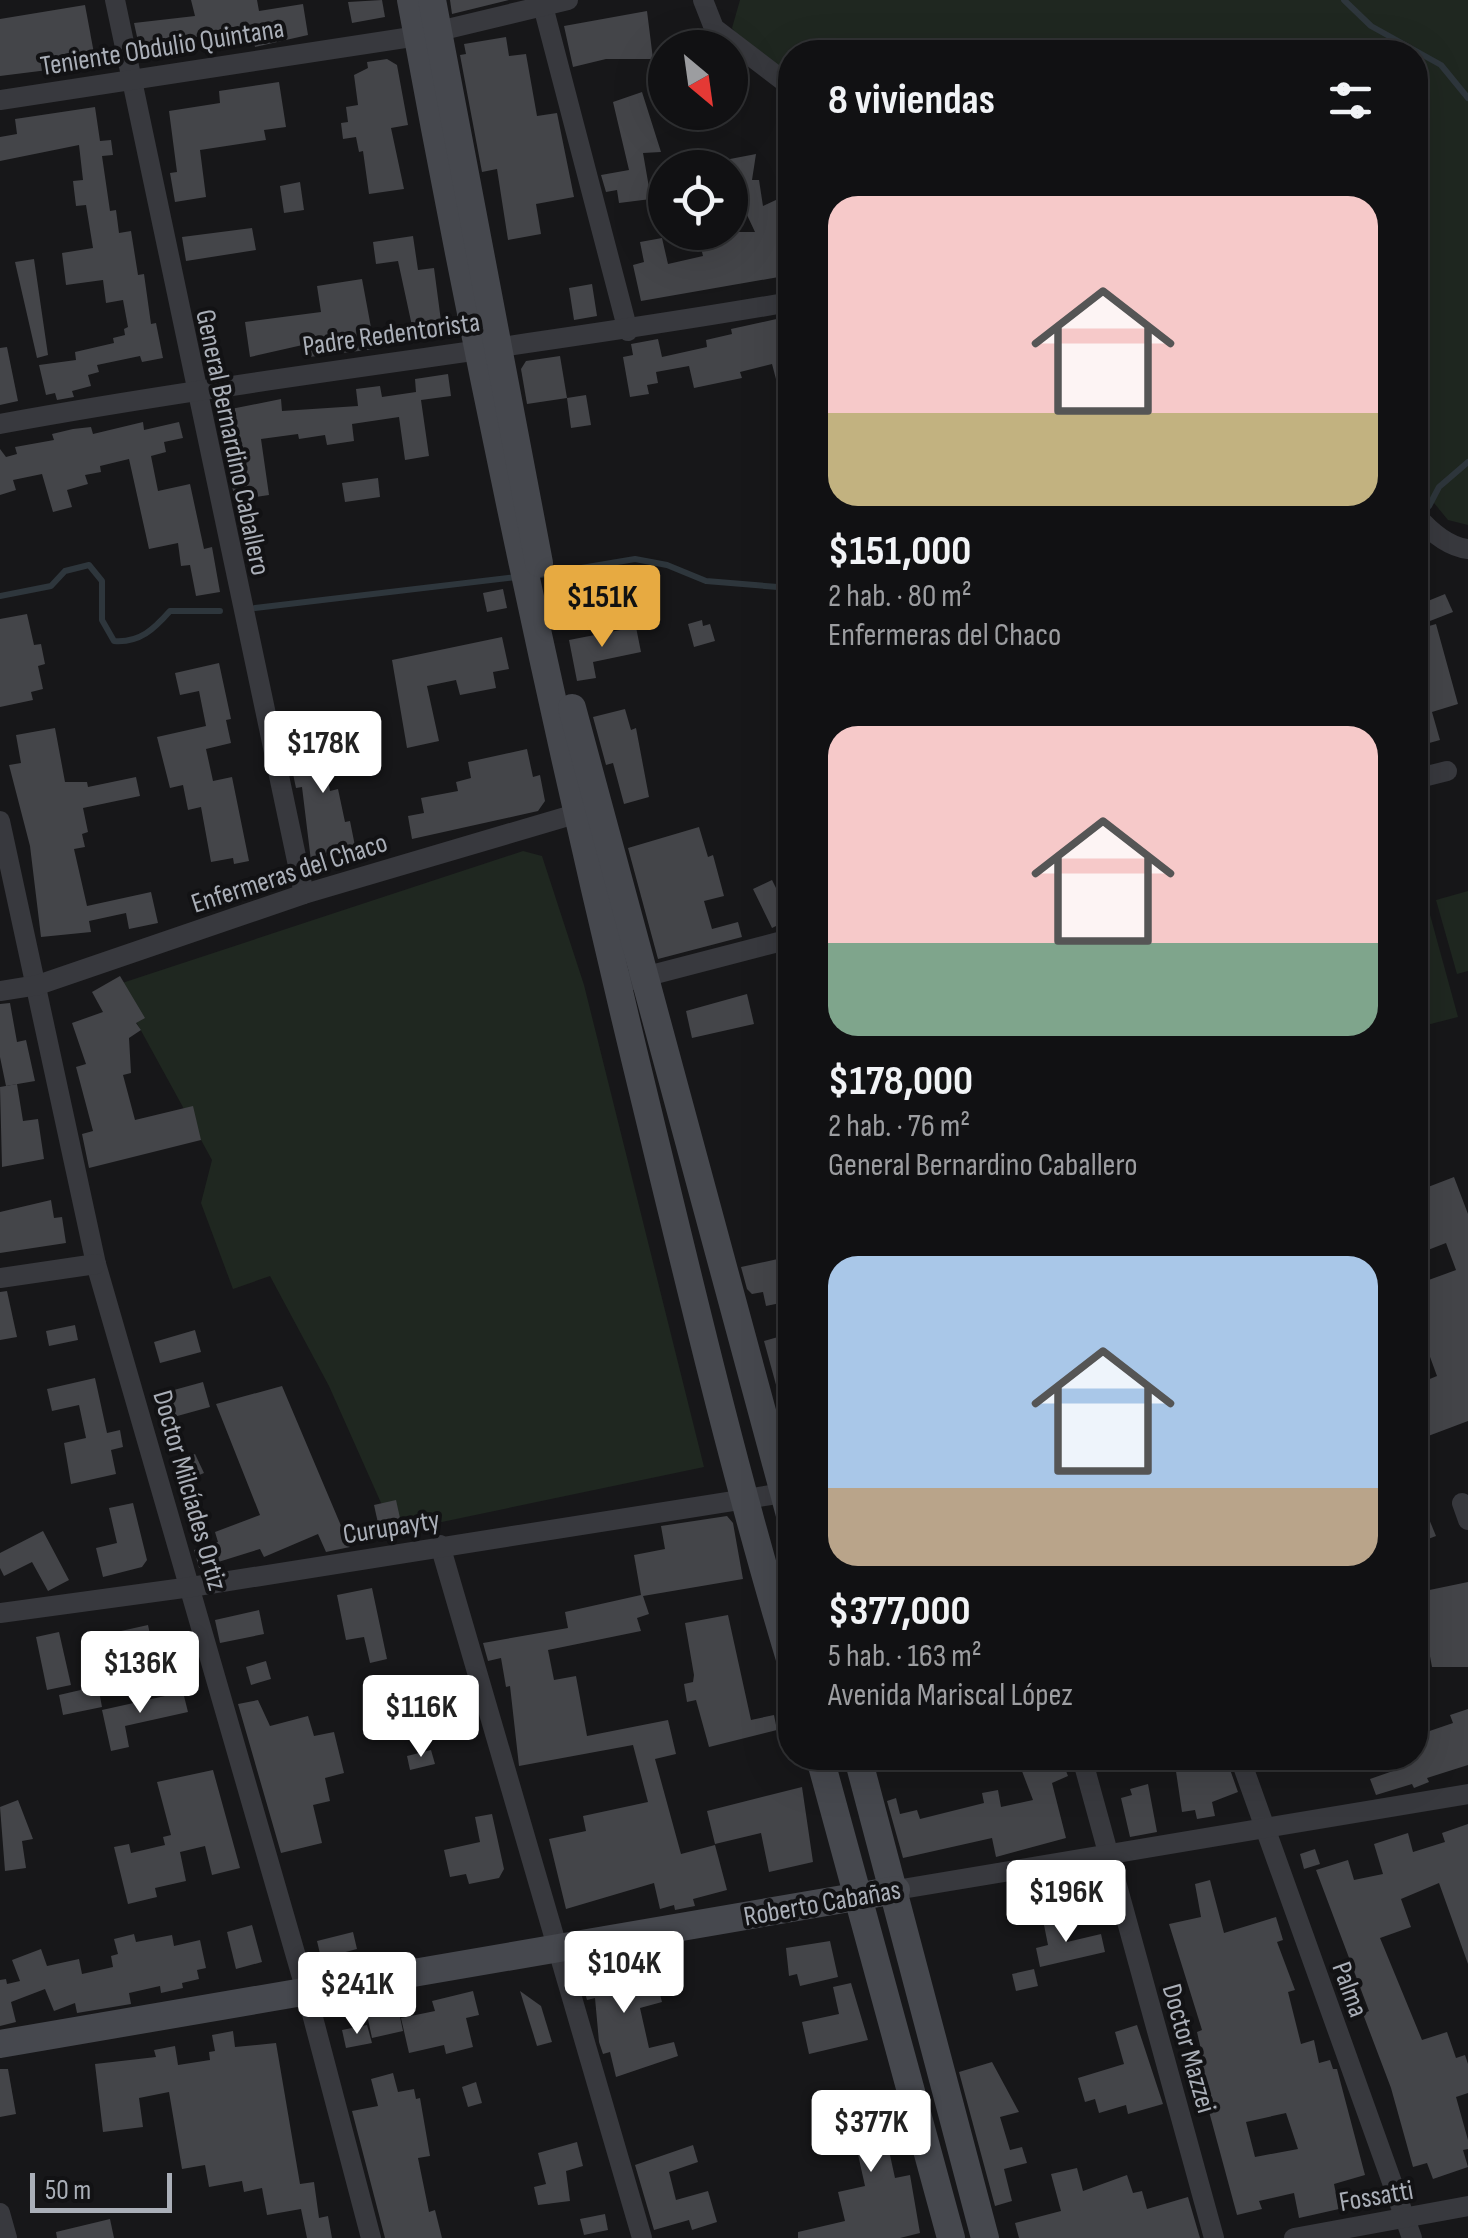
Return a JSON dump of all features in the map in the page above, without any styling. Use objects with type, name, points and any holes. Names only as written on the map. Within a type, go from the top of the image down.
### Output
[{"type":"main road","points":[[412,0],[428,34],[528,551],[585,811],[631,980],[778,1467]]},
{"type":"main road","points":[[428,34],[432,0]]},
{"type":"main road","points":[[631,980],[742,1501],[778,1620]]},
{"type":"main road","points":[[823,1770],[950,2238]]},
{"type":"main road","points":[[861,1770],[985,2238]]},
{"type":"main road","name":"Roberto Cabañas","points":[[0,2044],[896,1890]]},
{"type":"street","name":"General Bernardino Caballero","points":[[115,0],[304,894]]},
{"type":"street","name":"Teniente Obdulio Quintana","points":[[0,100],[428,34],[568,0]]},
{"type":"street","points":[[703,0],[714,28],[778,77]]},
{"type":"street","points":[[544,6],[628,330]]},
{"type":"street","name":"Padre Redentorista","points":[[0,424],[194,388],[628,330],[778,304]]},
{"type":"street","points":[[1428,529],[1458,548],[1468,549]]},
{"type":"street","points":[[1428,776],[1447,771]]},
{"type":"street","name":"Enfermeras del Chaco","points":[[0,991],[38,985],[304,894],[585,811]]},
{"type":"street","name":"Doctor Milcíades Ortiz","points":[[0,820],[96,1264],[192,1587],[371,2238]]},
{"type":"street","points":[[631,980],[778,942]]},
{"type":"street","points":[[0,1278],[96,1264]]},
{"type":"street","name":"Curupayty","points":[[0,1613],[742,1501],[778,1500]]},
{"type":"street","points":[[440,1545],[642,2238]]},
{"type":"street","name":"Doctor Mazzei","points":[[1085,1770],[1214,2238]]},
{"type":"street","name":"Palma","points":[[1244,1770],[1408,2228]]},
{"type":"street","name":"Roberto Cabañas","points":[[896,1890],[1468,1794]]},
{"type":"street","name":"Fossatti","points":[[1294,2238],[1408,2228],[1468,2206]]},
{"type":"street","points":[[0,2213],[7,2238]]},
{"type":"shaded area","points":[[740,0],[1468,0],[1468,525],[1448,520],[1428,496],[1428,40],[778,40],[778,76],[748,49],[748,30],[734,30]]},
{"type":"shaded area","points":[[523,851],[542,856],[584,985],[704,1467],[394,1532],[329,1386],[270,1276],[233,1289],[201,1203],[212,1160],[116,985]]},
{"type":"shaded area","points":[[1468,891],[1468,971],[1457,974],[1436,900]]},
{"type":"shaded area","points":[[1428,907],[1458,1017],[1428,1025]]},
{"type":"building","points":[[191,0],[257,0],[259,11],[303,4],[308,35],[255,47],[252,28],[165,42],[166,51],[141,55],[134,23],[195,16]]},
{"type":"building","points":[[382,0],[385,17],[352,23],[348,2]]},
{"type":"building","points":[[450,0],[509,0],[452,14]]},
{"type":"building","points":[[85,5],[96,64],[0,76],[0,19]]},
{"type":"building","points":[[647,11],[648,59],[606,59],[573,67],[564,26]]},
{"type":"building","points":[[506,37],[509,56],[526,54],[537,116],[557,113],[574,197],[536,204],[541,234],[508,240],[497,169],[482,172],[460,55],[466,54],[464,44]]},
{"type":"building","points":[[387,59],[397,65],[408,125],[391,128],[404,189],[369,194],[363,151],[359,152],[356,137],[343,139],[341,123],[348,122],[346,107],[358,105],[354,75],[368,68],[367,62]]},
{"type":"building","points":[[279,82],[286,127],[264,130],[266,140],[200,150],[206,197],[175,202],[170,173],[177,172],[169,111],[220,103],[219,91]]},
{"type":"building","points":[[642,92],[648,130],[654,130],[660,150],[643,153],[648,199],[619,203],[617,190],[606,192],[601,175],[629,170],[613,102]]},
{"type":"building","points":[[95,107],[100,141],[111,140],[113,155],[102,156],[110,211],[116,210],[119,233],[131,231],[138,275],[144,274],[151,324],[156,323],[163,358],[142,362],[140,356],[97,365],[99,372],[88,375],[91,386],[72,391],[74,397],[57,400],[55,393],[46,395],[39,365],[76,360],[75,352],[114,343],[113,338],[125,335],[124,329],[128,327],[123,300],[106,303],[103,280],[66,285],[62,253],[93,248],[86,205],[76,206],[73,181],[83,180],[79,145],[0,161],[0,137],[17,134],[15,119]]},
{"type":"building","points":[[756,154],[752,180],[759,180],[763,206],[778,199],[778,277],[641,301],[633,265],[644,262],[640,242],[648,241],[648,250],[665,250],[668,264],[703,256],[702,250],[748,250],[748,232],[755,232],[748,217],[748,156]]},
{"type":"building","points":[[300,182],[304,210],[284,213],[280,186]]},
{"type":"building","points":[[252,228],[256,250],[186,261],[182,237]]},
{"type":"building","points":[[413,236],[418,270],[434,268],[441,321],[412,326],[398,261],[376,264],[373,242]]},
{"type":"building","points":[[34,259],[48,355],[37,358],[15,262]]},
{"type":"building","points":[[362,279],[375,349],[309,357],[307,344],[250,357],[245,322],[321,312],[317,286]]},
{"type":"building","points":[[592,284],[597,316],[574,320],[569,288]]},
{"type":"building","points":[[778,319],[778,387],[772,364],[740,372],[742,378],[694,388],[689,366],[656,372],[658,383],[647,385],[649,394],[630,397],[623,357],[633,355],[631,344],[658,339],[662,357],[707,347],[706,340],[732,334],[731,329]]},
{"type":"building","points":[[7,347],[18,401],[0,405],[0,348]]},
{"type":"building","points":[[560,356],[567,398],[527,404],[521,369],[526,361]]},
{"type":"building","points":[[448,374],[451,396],[421,400],[429,456],[405,460],[399,417],[352,424],[354,441],[327,445],[325,435],[299,439],[298,434],[261,439],[269,495],[235,500],[216,412],[281,399],[282,411],[358,406],[356,389],[380,386],[382,397],[416,392],[415,379]]},
{"type":"building","points":[[586,395],[591,425],[571,428],[567,398]]},
{"type":"building","points":[[143,422],[144,430],[179,422],[183,438],[164,442],[166,452],[151,456],[158,491],[190,484],[204,549],[212,547],[220,592],[196,596],[190,565],[181,566],[178,543],[149,549],[129,459],[100,466],[101,472],[85,475],[88,484],[67,490],[72,507],[53,512],[42,474],[13,480],[16,490],[0,495],[0,449],[6,457],[17,454],[15,447],[54,440],[52,434],[91,427],[93,434]]},
{"type":"building","points":[[378,478],[380,497],[345,502],[342,483]]},
{"type":"building","points":[[503,589],[507,608],[487,612],[483,593]]},
{"type":"building","points":[[1445,594],[1453,612],[1430,621],[1428,601]]},
{"type":"building","points":[[27,614],[34,645],[41,644],[45,664],[38,666],[43,689],[31,692],[33,700],[0,707],[0,619]]},
{"type":"building","points":[[702,620],[703,626],[710,624],[715,641],[694,647],[688,624]]},
{"type":"building","points":[[1436,624],[1458,704],[1432,712],[1440,740],[1428,743],[1428,626]]},
{"type":"building","points":[[636,627],[641,652],[593,662],[596,678],[577,681],[569,640]]},
{"type":"building","points":[[502,637],[509,669],[493,672],[496,688],[460,695],[456,680],[427,686],[439,741],[407,748],[392,660]]},
{"type":"building","points":[[219,663],[231,719],[226,720],[231,743],[206,749],[213,781],[232,777],[249,861],[234,864],[233,858],[211,862],[201,807],[188,810],[183,785],[170,788],[157,737],[206,726],[199,691],[180,695],[175,673]]},
{"type":"building","points":[[625,709],[631,730],[636,728],[649,797],[624,804],[613,763],[606,765],[593,717]]},
{"type":"building","points":[[55,728],[65,782],[87,782],[88,787],[136,777],[140,796],[83,808],[88,832],[82,834],[85,847],[74,849],[87,906],[151,892],[158,923],[129,929],[126,913],[89,921],[91,932],[41,937],[30,846],[9,765],[21,763],[16,735]]},
{"type":"building","points":[[350,729],[355,750],[324,756],[330,791],[338,789],[356,851],[311,861],[302,787],[296,788],[292,769],[301,767],[295,741]]},
{"type":"building","points":[[527,749],[533,777],[540,775],[545,801],[538,811],[412,839],[408,816],[424,813],[421,798],[458,791],[456,782],[471,778],[468,762]]},
{"type":"building","points":[[699,827],[708,857],[713,855],[724,896],[704,901],[712,929],[738,922],[742,937],[658,959],[628,848]]},
{"type":"building","points":[[772,880],[778,892],[778,925],[772,928],[753,889]]},
{"type":"building","points":[[120,976],[145,1018],[136,1023],[141,1030],[129,1038],[131,1073],[123,1075],[135,1120],[193,1106],[201,1140],[89,1168],[82,1134],[93,1131],[76,1067],[86,1064],[72,1023],[103,1012],[92,992]]},
{"type":"building","points":[[747,994],[754,1024],[692,1038],[686,1011]]},
{"type":"building","points":[[10,1003],[17,1042],[26,1040],[35,1081],[6,1086],[0,1057],[0,1004]]},
{"type":"building","points":[[17,1084],[23,1121],[38,1119],[44,1159],[2,1167],[0,1087]]},
{"type":"building","points":[[1454,1177],[1468,1214],[1468,1421],[1428,1436],[1428,1380],[1437,1376],[1428,1351],[1428,1280],[1456,1270],[1446,1243],[1428,1250],[1428,1187]]},
{"type":"building","points":[[51,1200],[54,1218],[62,1217],[66,1243],[0,1253],[0,1212]]},
{"type":"building","points":[[778,1259],[778,1304],[766,1306],[763,1292],[752,1294],[741,1267]]},
{"type":"building","points":[[7,1291],[17,1337],[0,1340],[0,1292]]},
{"type":"building","points":[[75,1325],[78,1340],[49,1346],[46,1331]]},
{"type":"building","points":[[195,1330],[201,1352],[160,1363],[154,1342]]},
{"type":"building","points":[[778,1337],[778,1392],[764,1341]]},
{"type":"building","points":[[95,1378],[107,1433],[120,1430],[123,1447],[111,1450],[116,1474],[71,1484],[64,1443],[86,1438],[79,1405],[52,1411],[47,1389]]},
{"type":"building","points":[[203,1382],[210,1407],[170,1418],[163,1393]]},
{"type":"building","points":[[282,1386],[350,1547],[326,1552],[318,1534],[264,1557],[260,1549],[199,1568],[194,1550],[218,1542],[215,1532],[260,1515],[216,1404]]},
{"type":"building","points":[[195,1454],[204,1473],[190,1479],[181,1460]]},
{"type":"building","points":[[396,1500],[402,1527],[380,1532],[374,1505]]},
{"type":"building","points":[[133,1503],[147,1560],[142,1567],[103,1577],[96,1548],[117,1543],[109,1508]]},
{"type":"building","points":[[727,1516],[733,1523],[743,1579],[643,1596],[649,1614],[637,1618],[641,1631],[548,1650],[554,1680],[576,1676],[587,1736],[668,1720],[676,1754],[655,1759],[681,1854],[715,1845],[727,1890],[693,1899],[695,1906],[660,1909],[654,1883],[566,1909],[549,1839],[586,1831],[583,1816],[648,1802],[633,1745],[519,1766],[510,1686],[506,1687],[501,1658],[488,1661],[483,1643],[568,1628],[565,1612],[641,1595],[634,1555],[665,1549],[661,1526]]},
{"type":"building","points":[[1428,1517],[1436,1536],[1428,1539]]},
{"type":"building","points":[[43,1531],[69,1580],[48,1591],[32,1562],[4,1576],[0,1568],[0,1553]]},
{"type":"building","points":[[1468,1582],[1468,1667],[1432,1667],[1428,1590]]},
{"type":"building","points":[[372,1588],[387,1659],[370,1663],[364,1637],[346,1640],[337,1595]]},
{"type":"building","points":[[259,1610],[264,1634],[220,1643],[215,1620]]},
{"type":"building","points":[[728,1615],[751,1720],[774,1715],[777,1730],[709,1747],[696,1700],[687,1702],[684,1684],[693,1682],[694,1675],[685,1623]]},
{"type":"building","points":[[148,1625],[154,1653],[100,1665],[94,1637]]},
{"type":"building","points":[[59,1632],[71,1685],[47,1690],[36,1637]]},
{"type":"building","points":[[266,1661],[271,1679],[251,1685],[246,1667]]},
{"type":"building","points":[[98,1686],[102,1707],[63,1715],[59,1695]]},
{"type":"building","points":[[183,1692],[188,1712],[125,1726],[129,1747],[111,1751],[102,1710]]},
{"type":"building","points":[[258,1700],[270,1726],[308,1716],[314,1736],[334,1732],[344,1773],[325,1778],[330,1801],[313,1805],[322,1843],[281,1853],[238,1704]]},
{"type":"building","points":[[1468,1709],[1468,1765],[1427,1778],[1429,1782],[1414,1788],[1412,1784],[1376,1795],[1370,1779],[1393,1770],[1428,1770],[1428,1732],[1453,1723],[1450,1715]]},
{"type":"building","points":[[431,1750],[435,1764],[410,1770],[407,1756]]},
{"type":"building","points":[[213,1770],[240,1868],[212,1875],[205,1846],[180,1852],[186,1881],[155,1888],[157,1897],[128,1904],[114,1847],[129,1844],[131,1853],[165,1845],[163,1837],[171,1835],[157,1782]]},
{"type":"building","points":[[1022,1770],[1066,1770],[1068,1776],[1052,1783],[1066,1838],[996,1857],[992,1838],[903,1858],[887,1801],[896,1798],[900,1814],[917,1810],[920,1819],[984,1803],[982,1793],[998,1790],[1001,1807],[1033,1800]]},
{"type":"building","points":[[1176,1770],[1230,1770],[1238,1792],[1212,1802],[1215,1816],[1197,1819],[1195,1810],[1182,1812]]},
{"type":"building","points":[[1148,1784],[1157,1832],[1130,1837],[1121,1798],[1132,1795],[1130,1789]]},
{"type":"building","points":[[802,1787],[813,1862],[769,1872],[761,1833],[715,1844],[707,1811]]},
{"type":"building","points":[[18,1800],[33,1839],[22,1841],[26,1868],[5,1871],[0,1807]]},
{"type":"building","points":[[492,1814],[504,1869],[499,1878],[469,1884],[466,1874],[450,1877],[444,1850],[480,1842],[475,1817]]},
{"type":"building","points":[[1468,1824],[1468,1964],[1439,1883],[1401,1899],[1411,1927],[1380,1938],[1422,2040],[1447,2032],[1456,2058],[1465,2055],[1468,2064],[1468,2093],[1456,2097],[1468,2140],[1468,2149],[1463,2150],[1468,2167],[1433,2179],[1427,2163],[1413,2167],[1391,2088],[1363,2014],[1369,2011],[1316,1870],[1348,1860],[1354,1880],[1383,1874],[1374,1844],[1408,1833],[1413,1852],[1445,1842],[1442,1833]]},
{"type":"building","points":[[1315,1849],[1320,1864],[1304,1869],[1300,1854]]},
{"type":"building","points":[[1210,1880],[1224,1933],[1276,1917],[1283,1940],[1277,1942],[1295,1990],[1288,1992],[1301,2044],[1314,2040],[1319,2063],[1330,2060],[1333,2069],[1337,2069],[1365,2175],[1334,2184],[1339,2209],[1299,2218],[1294,2193],[1259,2201],[1262,2209],[1237,2215],[1194,2056],[1202,2054],[1197,2032],[1202,2030],[1169,1924],[1201,1917],[1195,1884]],"holes":[[[1286,2113],[1298,2149],[1255,2157],[1246,2122]]]},
{"type":"building","points":[[1061,1915],[1067,1942],[1101,1934],[1105,1952],[1040,1967],[1036,1948],[1048,1945],[1043,1920]]},
{"type":"building","points":[[252,1925],[262,1962],[236,1969],[227,1932]]},
{"type":"building","points":[[353,1932],[357,1949],[338,1954],[341,1968],[324,1971],[317,1941]]},
{"type":"building","points":[[134,1934],[136,1942],[172,1935],[174,1946],[200,1940],[206,1968],[197,1970],[199,1979],[182,1983],[183,1988],[161,1993],[160,1986],[129,1993],[131,2004],[77,2013],[75,2003],[54,2011],[45,1989],[11,2002],[16,2022],[0,2026],[0,1980],[6,1979],[7,1984],[20,1981],[12,1960],[41,1949],[47,1966],[79,1959],[82,1974],[113,1967],[111,1956],[118,1954],[114,1939]]},
{"type":"building","points":[[830,1941],[838,1977],[800,1986],[797,1974],[789,1976],[786,1948]]},
{"type":"building","points":[[614,1961],[617,1978],[653,1968],[662,2002],[640,2008],[649,2048],[674,2042],[678,2056],[616,2077],[610,2052],[603,2054],[599,2042],[595,1998],[587,2000],[578,1968]]},
{"type":"building","points":[[1034,1969],[1038,1986],[1016,1991],[1012,1974]]},
{"type":"building","points":[[851,1983],[868,2040],[809,2054],[802,2022],[839,2014],[833,1987]]},
{"type":"building","points":[[473,1991],[479,2015],[466,2018],[473,2047],[446,2054],[444,2045],[409,2053],[401,2018],[435,2011],[432,2001]]},
{"type":"building","points":[[520,1991],[541,2006],[552,2042],[537,2046]]},
{"type":"building","points":[[397,2003],[403,2031],[372,2038],[366,2010]]},
{"type":"building","points":[[367,2025],[372,2043],[346,2048],[342,2030]]},
{"type":"building","points":[[1137,2025],[1163,2104],[1128,2114],[1126,2105],[1099,2113],[1095,2099],[1085,2102],[1078,2078],[1124,2064],[1115,2032]]},
{"type":"building","points":[[233,2031],[235,2047],[276,2043],[300,2184],[314,2182],[319,2218],[328,2216],[332,2238],[307,2238],[301,2209],[267,2215],[262,2188],[244,2192],[242,2181],[209,2187],[205,2165],[182,2169],[169,2092],[139,2098],[143,2127],[103,2132],[95,2064],[156,2057],[154,2050],[175,2046],[178,2065],[210,2060],[209,2052],[215,2051],[212,2035]]},
{"type":"building","points":[[992,2062],[1019,2112],[1000,2117],[1010,2150],[1022,2147],[1027,2163],[1004,2169],[1012,2201],[995,2206],[959,2072]]},
{"type":"building","points":[[0,2069],[8,2069],[16,2114],[0,2117]]},
{"type":"building","points":[[393,2073],[398,2092],[414,2089],[416,2099],[420,2098],[430,2156],[418,2158],[429,2212],[435,2210],[442,2238],[385,2238],[352,2111],[378,2106],[371,2079]]},
{"type":"building","points":[[476,2082],[482,2103],[468,2107],[462,2087]]},
{"type":"building","points":[[893,2091],[899,2115],[890,2117],[897,2143],[888,2146],[895,2178],[910,2175],[920,2233],[900,2238],[798,2238],[798,2232],[845,2221],[838,2192],[865,2186],[855,2141],[850,2143],[847,2129],[820,2136],[816,2121],[831,2117],[829,2108]]},
{"type":"building","points":[[577,2142],[583,2166],[566,2171],[570,2201],[538,2205],[534,2187],[546,2184],[538,2153]]},
{"type":"building","points":[[693,2145],[698,2162],[669,2172],[676,2200],[708,2191],[717,2222],[692,2230],[689,2220],[654,2230],[635,2165]]},
{"type":"building","points":[[1077,2168],[1083,2191],[1127,2175],[1133,2193],[1142,2191],[1147,2209],[1188,2197],[1200,2238],[1019,2238],[1015,2223],[1061,2211],[1051,2174]]},
{"type":"building","points":[[605,2214],[608,2230],[584,2235],[580,2219]]},
{"type":"building","points":[[110,2219],[114,2238],[57,2238],[56,2232]]},
{"type":"waterway","points":[[1344,0],[1371,26],[1396,40]]},
{"type":"waterway","points":[[1428,58],[1441,65],[1468,98]]},
{"type":"waterway","points":[[1429,506],[1439,487],[1468,462]]},
{"type":"waterway","points":[[540,575],[635,559],[667,565],[706,581],[778,587]]},
{"type":"waterway","points":[[0,596],[51,586],[65,571],[89,565],[102,581],[102,620],[114,641],[146,634],[170,611],[220,611]]},
{"type":"waterway","points":[[255,608],[517,577]]}]
